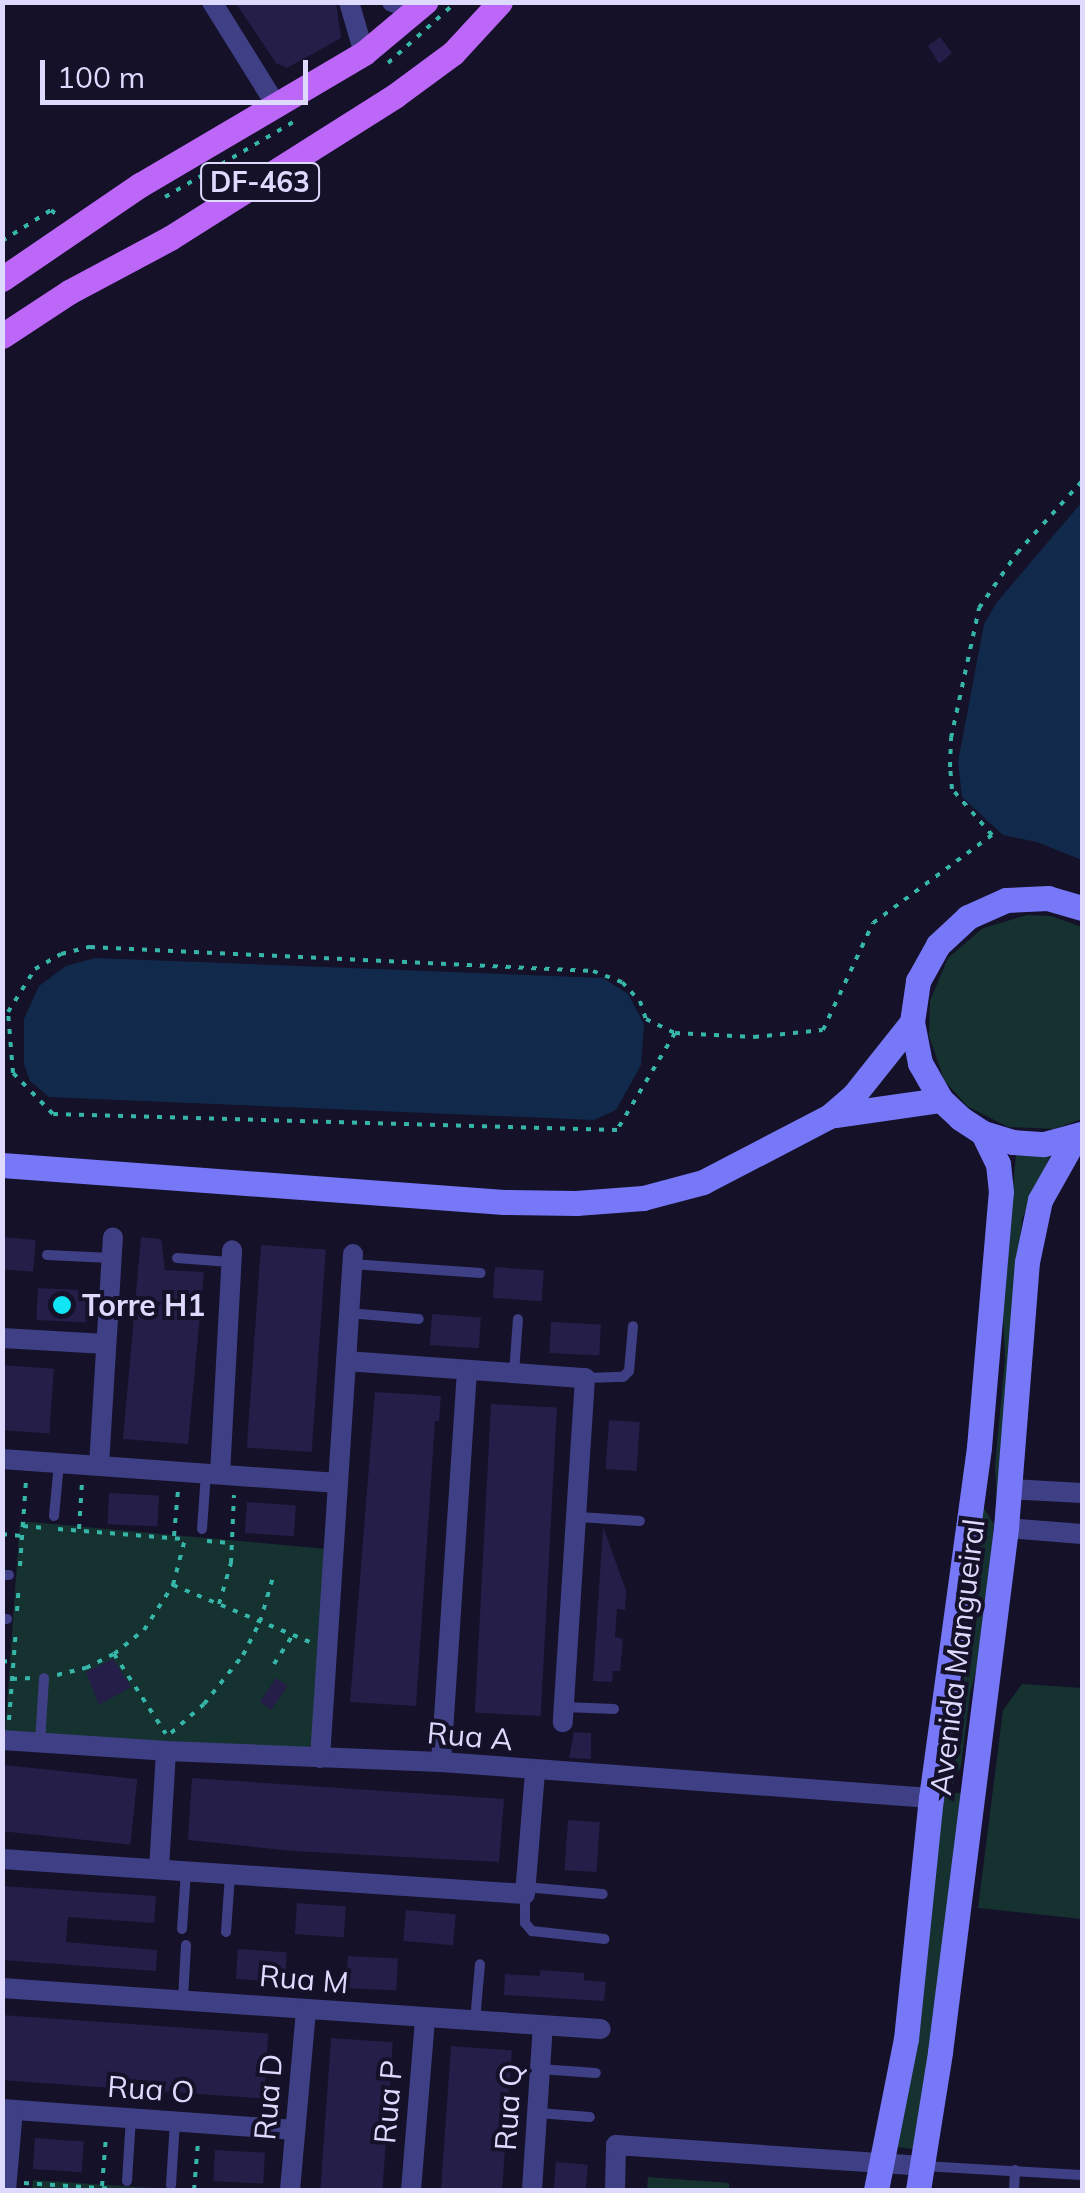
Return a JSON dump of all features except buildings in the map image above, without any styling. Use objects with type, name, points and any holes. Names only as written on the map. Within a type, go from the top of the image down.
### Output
[{"type":"main road","name":"DF-463","points":[[2,336],[70,292],[170,238],[396,95],[452,53],[500,2]]},
{"type":"main road","name":"DF-463","points":[[2,279],[140,185],[364,52],[422,6]]},
{"type":"street","points":[[212,2],[276,106]]},
{"type":"street","points":[[349,2],[364,52]]},
{"type":"street","points":[[392,2],[422,6]]},
{"type":"street","points":[[1079,1136],[1028,1143],[983,1133],[940,1100],[920,1063],[912,1022],[918,981],[938,945],[968,916],[1006,900],[1048,898],[1082,908]]},
{"type":"street","points":[[2,1165],[504,1202],[576,1203],[643,1198],[704,1182],[830,1116],[854,1095],[912,1022]]},
{"type":"street","points":[[830,1116],[940,1100]]},
{"type":"street","name":"Avenida Mangueiral","points":[[876,2190],[906,2039],[932,1798],[979,1447],[1001,1192],[998,1164],[983,1133]]},
{"type":"street","name":"Avenida Mangueiral","points":[[920,2178],[940,2052],[1006,1528],[1026,1262],[1040,1200],[1079,1136]]},
{"type":"street","points":[[91,1464],[106,1344],[112,1247]]},
{"type":"street","points":[[220,1474],[232,1256]]},
{"type":"street","points":[[320,1758],[352,1259]]},
{"type":"street","points":[[2,1338],[106,1344]]},
{"type":"street","points":[[346,1361],[585,1378],[564,1714]]},
{"type":"street","points":[[441,1762],[467,1372]]},
{"type":"street","points":[[979,1447],[993,1507],[1006,1528],[1082,1534]]},
{"type":"street","points":[[2,1459],[338,1483]]},
{"type":"street","points":[[1009,1489],[1082,1493]]},
{"type":"street","name":"Rua A","points":[[5,1740],[166,1752],[441,1762],[536,1772],[932,1798]]},
{"type":"street","points":[[159,1869],[166,1752]]},
{"type":"street","points":[[2,1859],[525,1890],[536,1772]]},
{"type":"street","points":[[932,1798],[958,1791],[976,1777]]},
{"type":"street","name":"Rua M","points":[[2,1988],[601,2028]]},
{"type":"street","name":"Rua D","points":[[290,2190],[306,2010]]},
{"type":"street","name":"Rua P","points":[[411,2190],[424,2018]]},
{"type":"street","name":"Rua Q","points":[[532,2190],[544,2026]]},
{"type":"street","points":[[906,2039],[921,2033],[929,2036],[940,2052]]},
{"type":"street","points":[[6,2186],[8,2110]]},
{"type":"street","name":"Rua O","points":[[8,2110],[295,2130]]},
{"type":"street","points":[[615,2190],[616,2145],[881,2162],[920,2178]]},
{"type":"lane","points":[[47,1255],[112,1247]]},
{"type":"lane","points":[[177,1258],[232,1256]]},
{"type":"lane","points":[[352,1259],[481,1273]]},
{"type":"lane","points":[[348,1312],[419,1319]]},
{"type":"lane","points":[[514,1373],[518,1319]]},
{"type":"lane","points":[[585,1378],[624,1377],[633,1326]]},
{"type":"lane","points":[[54,1516],[59,1462]]},
{"type":"lane","points":[[202,1529],[220,1474]]},
{"type":"lane","points":[[579,1517],[640,1521]]},
{"type":"lane","points":[[40,1742],[44,1678]]},
{"type":"lane","points":[[564,1714],[614,1710]]},
{"type":"lane","points":[[182,1929],[186,1872]]},
{"type":"lane","points":[[226,1932],[230,1875]]},
{"type":"lane","points":[[603,1894],[525,1890],[527,1928],[604,1938]]},
{"type":"lane","points":[[183,1999],[186,1945]]},
{"type":"lane","points":[[476,2021],[480,1964]]},
{"type":"lane","points":[[540,2069],[596,2073]]},
{"type":"lane","points":[[538,2113],[590,2116]]},
{"type":"lane","points":[[124,2185],[132,2118]]},
{"type":"lane","points":[[171,2185],[175,2121]]},
{"type":"lane","points":[[1014,2190],[1015,2170]]},
{"type":"lane","points":[[920,2178],[1015,2170],[1082,2174]]},
{"type":"path","points":[[2,241],[51,210]]},
{"type":"path","points":[[675,1033],[618,1130],[73,1115],[53,1114],[13,1072],[8,1012],[35,969],[60,954],[90,946],[593,972],[622,982],[640,1001],[646,1019],[675,1033],[754,1038],[823,1030],[874,923],[992,835],[952,789],[950,767],[950,738],[979,608],[1016,553],[1082,480]]},
{"type":"path","points":[[5,1740],[27,1461]]},
{"type":"path","points":[[80,1530],[91,1464]]},
{"type":"path","points":[[173,1538],[180,1471]]},
{"type":"path","points":[[219,1605],[232,1543],[220,1474]]},
{"type":"path","points":[[23,1526],[232,1543]]},
{"type":"path","points":[[2,1534],[22,1536]]},
{"type":"path","points":[[12,1679],[44,1678],[86,1668],[114,1654],[144,1630],[173,1585],[185,1539]]},
{"type":"path","points":[[114,1654],[167,1736],[204,1704],[243,1655],[260,1622],[273,1577]]},
{"type":"path","points":[[173,1585],[329,1649]]},
{"type":"path","points":[[274,1664],[292,1636]]},
{"type":"path","points":[[2,1660],[14,1662]]},
{"type":"path","points":[[102,2188],[108,2116]]},
{"type":"path","points":[[194,2190],[200,2122]]},
{"type":"path","points":[[6,2186],[124,2185]]},
{"type":"green space","points":[[1027,915],[1051,916],[1082,927],[1082,1119],[1054,1129],[1008,1127],[967,1106],[944,1080],[929,1036],[930,1001],[948,958],[983,928]]},
{"type":"green space","points":[[1016,1155],[1050,1156],[1022,1219],[997,1504],[995,1466],[1005,1358],[1002,1296]]},
{"type":"green space","points":[[983,1507],[994,1524],[985,1635],[970,1694],[961,1766],[952,1786]]},
{"type":"green space","points":[[20,1521],[327,1549],[314,1740],[308,1749],[299,1753],[5,1732]]},
{"type":"green space","points":[[1022,1684],[1082,1688],[1082,1919],[978,1908],[1003,1710]]},
{"type":"green space","points":[[941,1791],[965,1794],[915,2150],[891,2146]]},
{"type":"green space","points":[[648,2177],[729,2183],[729,2190],[647,2190]]},
{"type":"green space","points":[[33,2180],[182,2190],[32,2190]]},
{"type":"water","points":[[1082,502],[1082,860],[1037,842],[1003,835],[962,797],[958,762],[984,624],[997,602]]},
{"type":"water","points":[[95,958],[603,978],[628,994],[644,1024],[641,1065],[616,1110],[594,1120],[49,1097],[30,1081],[24,1064],[24,1019],[39,986],[66,966]]},
{"type":"place","name":"Torre H1","points":[[62,1305]]}]
